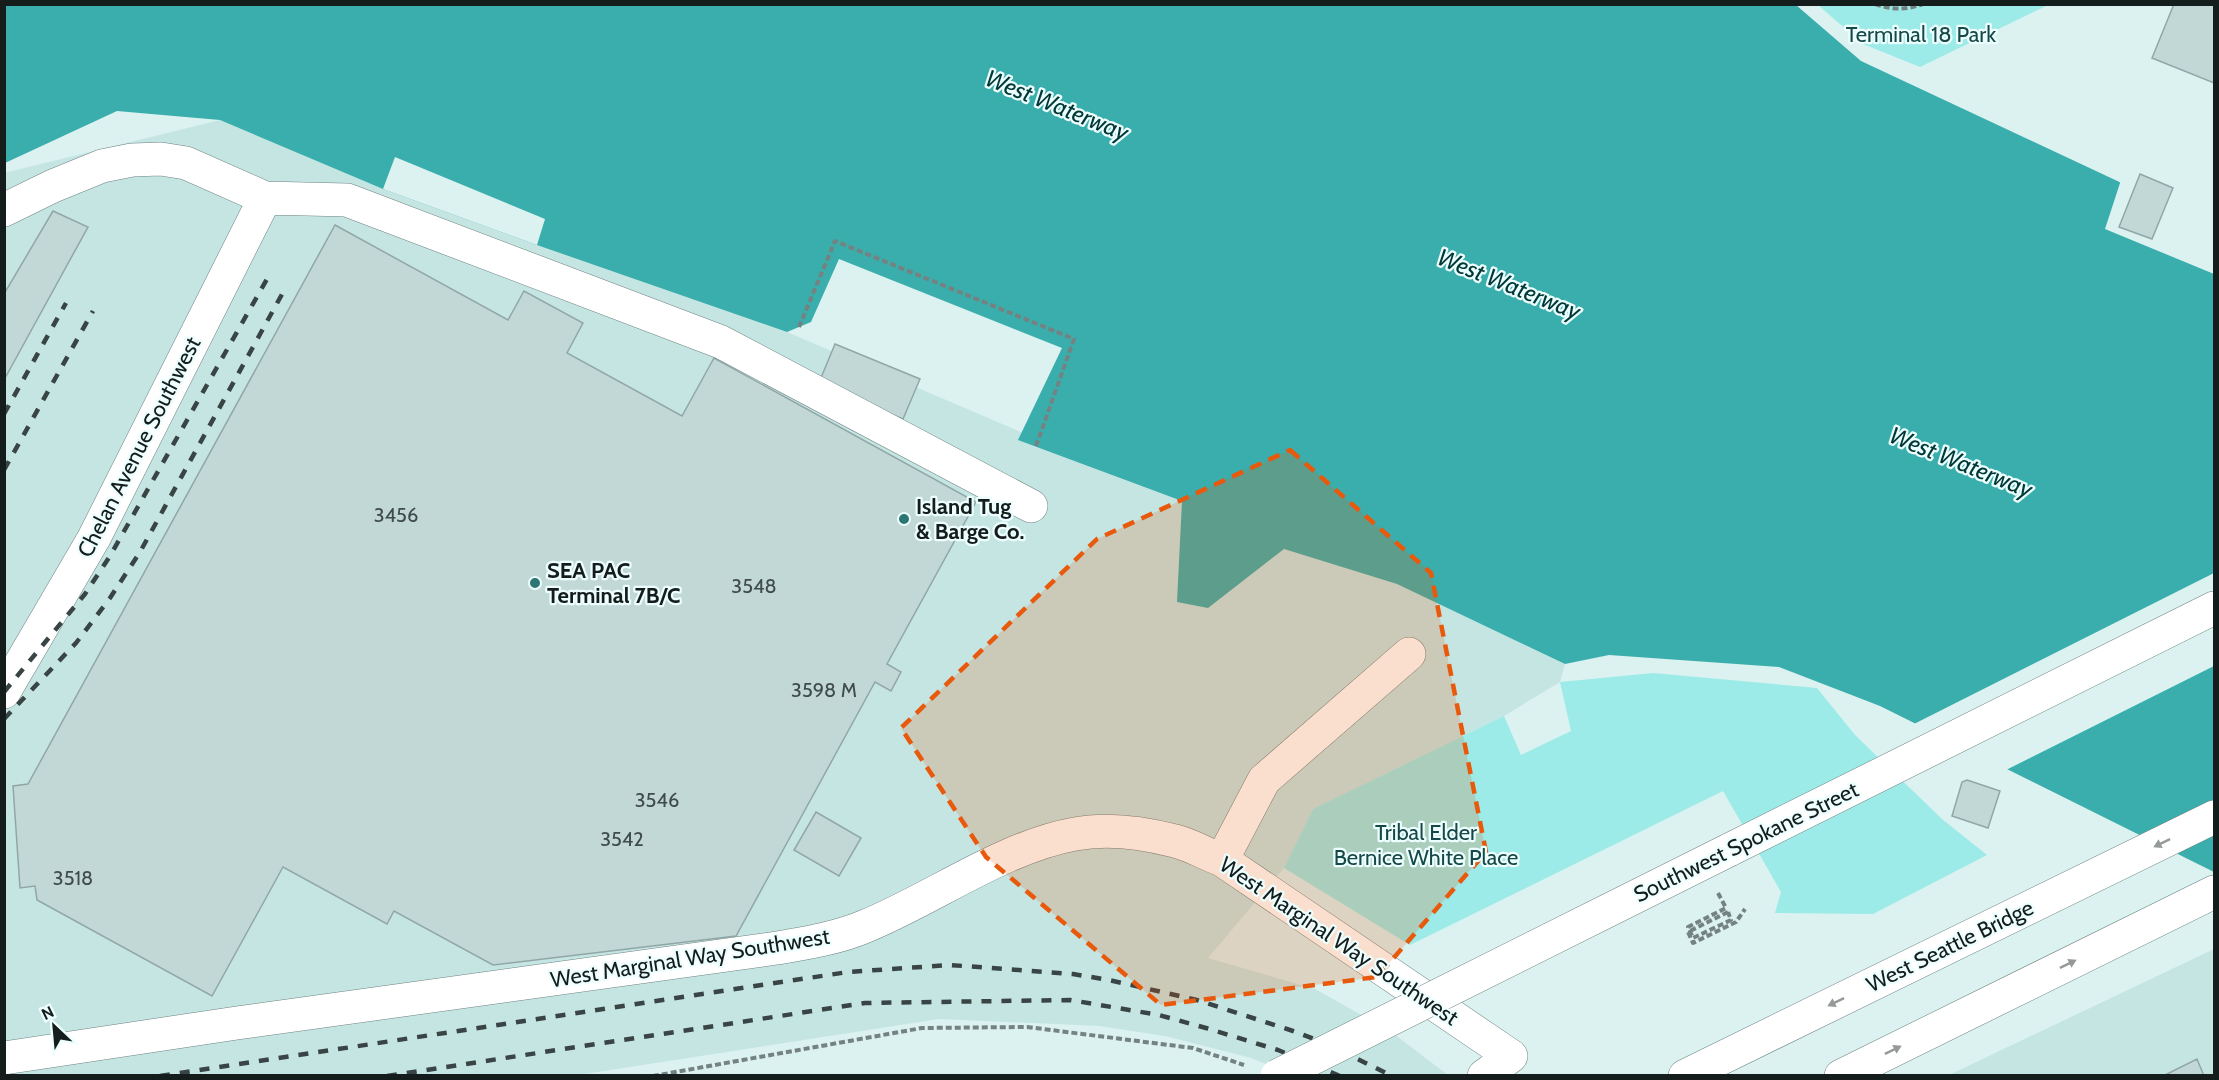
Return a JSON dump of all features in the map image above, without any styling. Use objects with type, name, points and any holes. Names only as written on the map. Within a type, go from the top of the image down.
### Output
[{"type":"main road","points":[[4,210],[52,186],[102,166],[132,160],[161,159],[186,163],[266,198],[347,200],[721,342],[1031,506]]},
{"type":"main road","name":"Chelan Avenue Southwest","points":[[4,692],[94,538],[266,198]]},
{"type":"main road","name":"Southwest Spokane Street","points":[[1277,1076],[2214,608]]},
{"type":"main road","points":[[1222,860],[1264,780],[1409,654]]},
{"type":"main road","name":"West Seattle Bridge","points":[[1686,1076],[2214,818]]},
{"type":"main road","name":"West Marginal Way Southwest","points":[[4,1058],[817,941],[865,927],[1014,854],[1047,841],[1077,834],[1113,833],[1144,835],[1176,842],[1222,860],[1511,1056],[1484,1076]]},
{"type":"main road","points":[[1841,1076],[2214,892]]},
{"type":"path","points":[[1875,4],[1887,9],[1904,10],[1923,4]]},
{"type":"path","points":[[799,327],[835,241],[1074,339],[1036,447]]},
{"type":"path","points":[[1717,892],[1726,908],[1688,927],[1694,938],[1731,920],[1728,912],[1688,932],[1693,944],[1736,922],[1745,909]]},
{"type":"path","points":[[652,1076],[922,1028],[1027,1027],[1193,1048],[1245,1065]]},
{"type":"highlighted area","points":[[1290,450],[1431,573],[1486,852],[1377,977],[1161,1005],[986,857],[901,728],[1097,539]]},
{"type":"shaded area","points":[[220,120],[383,189],[787,332],[1182,501],[1284,549],[1397,584],[1565,664],[1560,682],[1504,716],[1313,809],[1284,868],[1208,958],[1315,989],[1390,1031],[1448,1075],[1293,1075],[1251,1058],[1165,1036],[1099,1026],[939,1019],[578,1075],[5,1075],[4,173]]},
{"type":"shaded area","points":[[2214,949],[2214,1075],[1949,1075]]},
{"type":"green space","name":"Terminal 18 Park","points":[[1818,5],[2048,5],[1920,67],[1863,44]]},
{"type":"green space","name":"Tribal Elder Bernice White Place","points":[[1653,673],[1817,688],[1855,735],[1942,819],[1987,855],[1873,914],[1775,913],[1781,892],[1723,791],[1410,945],[1284,868],[1313,809],[1504,716],[1521,755],[1571,731],[1560,682]]},
{"type":"water","name":"West Waterway","points":[[4,5],[1796,5],[1861,61],[2128,186],[2214,218],[2214,872],[1880,706],[1779,667],[1609,655],[1565,664],[1397,584],[1284,549],[1208,608],[1177,602],[1182,501],[1018,440],[1062,348],[839,259],[811,322],[787,332],[383,189],[220,120],[117,111],[5,163]]},
{"type":"pier","points":[[395,157],[545,219],[537,245],[383,189]]},
{"type":"pier","points":[[2121,180],[2214,215],[2214,274],[2105,229]]},
{"type":"pier","points":[[2214,573],[2214,666],[2004,771],[1912,725]]},
{"type":"building","points":[[2174,4],[2214,4],[2214,83],[2152,58]]},
{"type":"building","points":[[2140,174],[2173,188],[2152,239],[2119,227]]},
{"type":"building","points":[[53,211],[88,227],[4,380],[4,294]]},
{"type":"building","name":"SEA PAC Terminal 7B/C","points":[[335,225],[508,320],[524,291],[583,323],[567,353],[682,416],[714,358],[976,502],[887,664],[901,672],[891,691],[875,682],[736,936],[493,965],[394,911],[387,924],[283,867],[212,996],[37,900],[35,886],[20,888],[13,786],[28,784]]},
{"type":"building","points":[[835,344],[920,379],[903,419],[818,385]]},
{"type":"building","points":[[1967,780],[2000,791],[1988,828],[1952,816],[1962,782]]},
{"type":"building","points":[[816,812],[861,838],[839,876],[794,850]]},
{"type":"building","points":[[2197,1059],[2204,1076],[2163,1076]]},
{"type":"railway","points":[[4,692],[85,594],[110,556],[267,279]]},
{"type":"railway","points":[[4,719],[76,643],[110,598],[140,552],[286,287]]},
{"type":"railway","points":[[4,414],[66,303]]},
{"type":"railway","points":[[4,470],[93,311]]},
{"type":"railway","points":[[160,1076],[848,972],[950,965],[1073,974],[1197,1000],[1325,1043],[1392,1076]]},
{"type":"railway","points":[[387,1076],[865,1003],[1070,1000],[1159,1015],[1206,1028],[1278,1050],[1340,1076]]},
{"type":"place","name":"Island Tug & Barge Co.","points":[[904,519]]},
{"type":"place","name":"SEA PAC Terminal 7B/C","points":[[535,583]]}]
